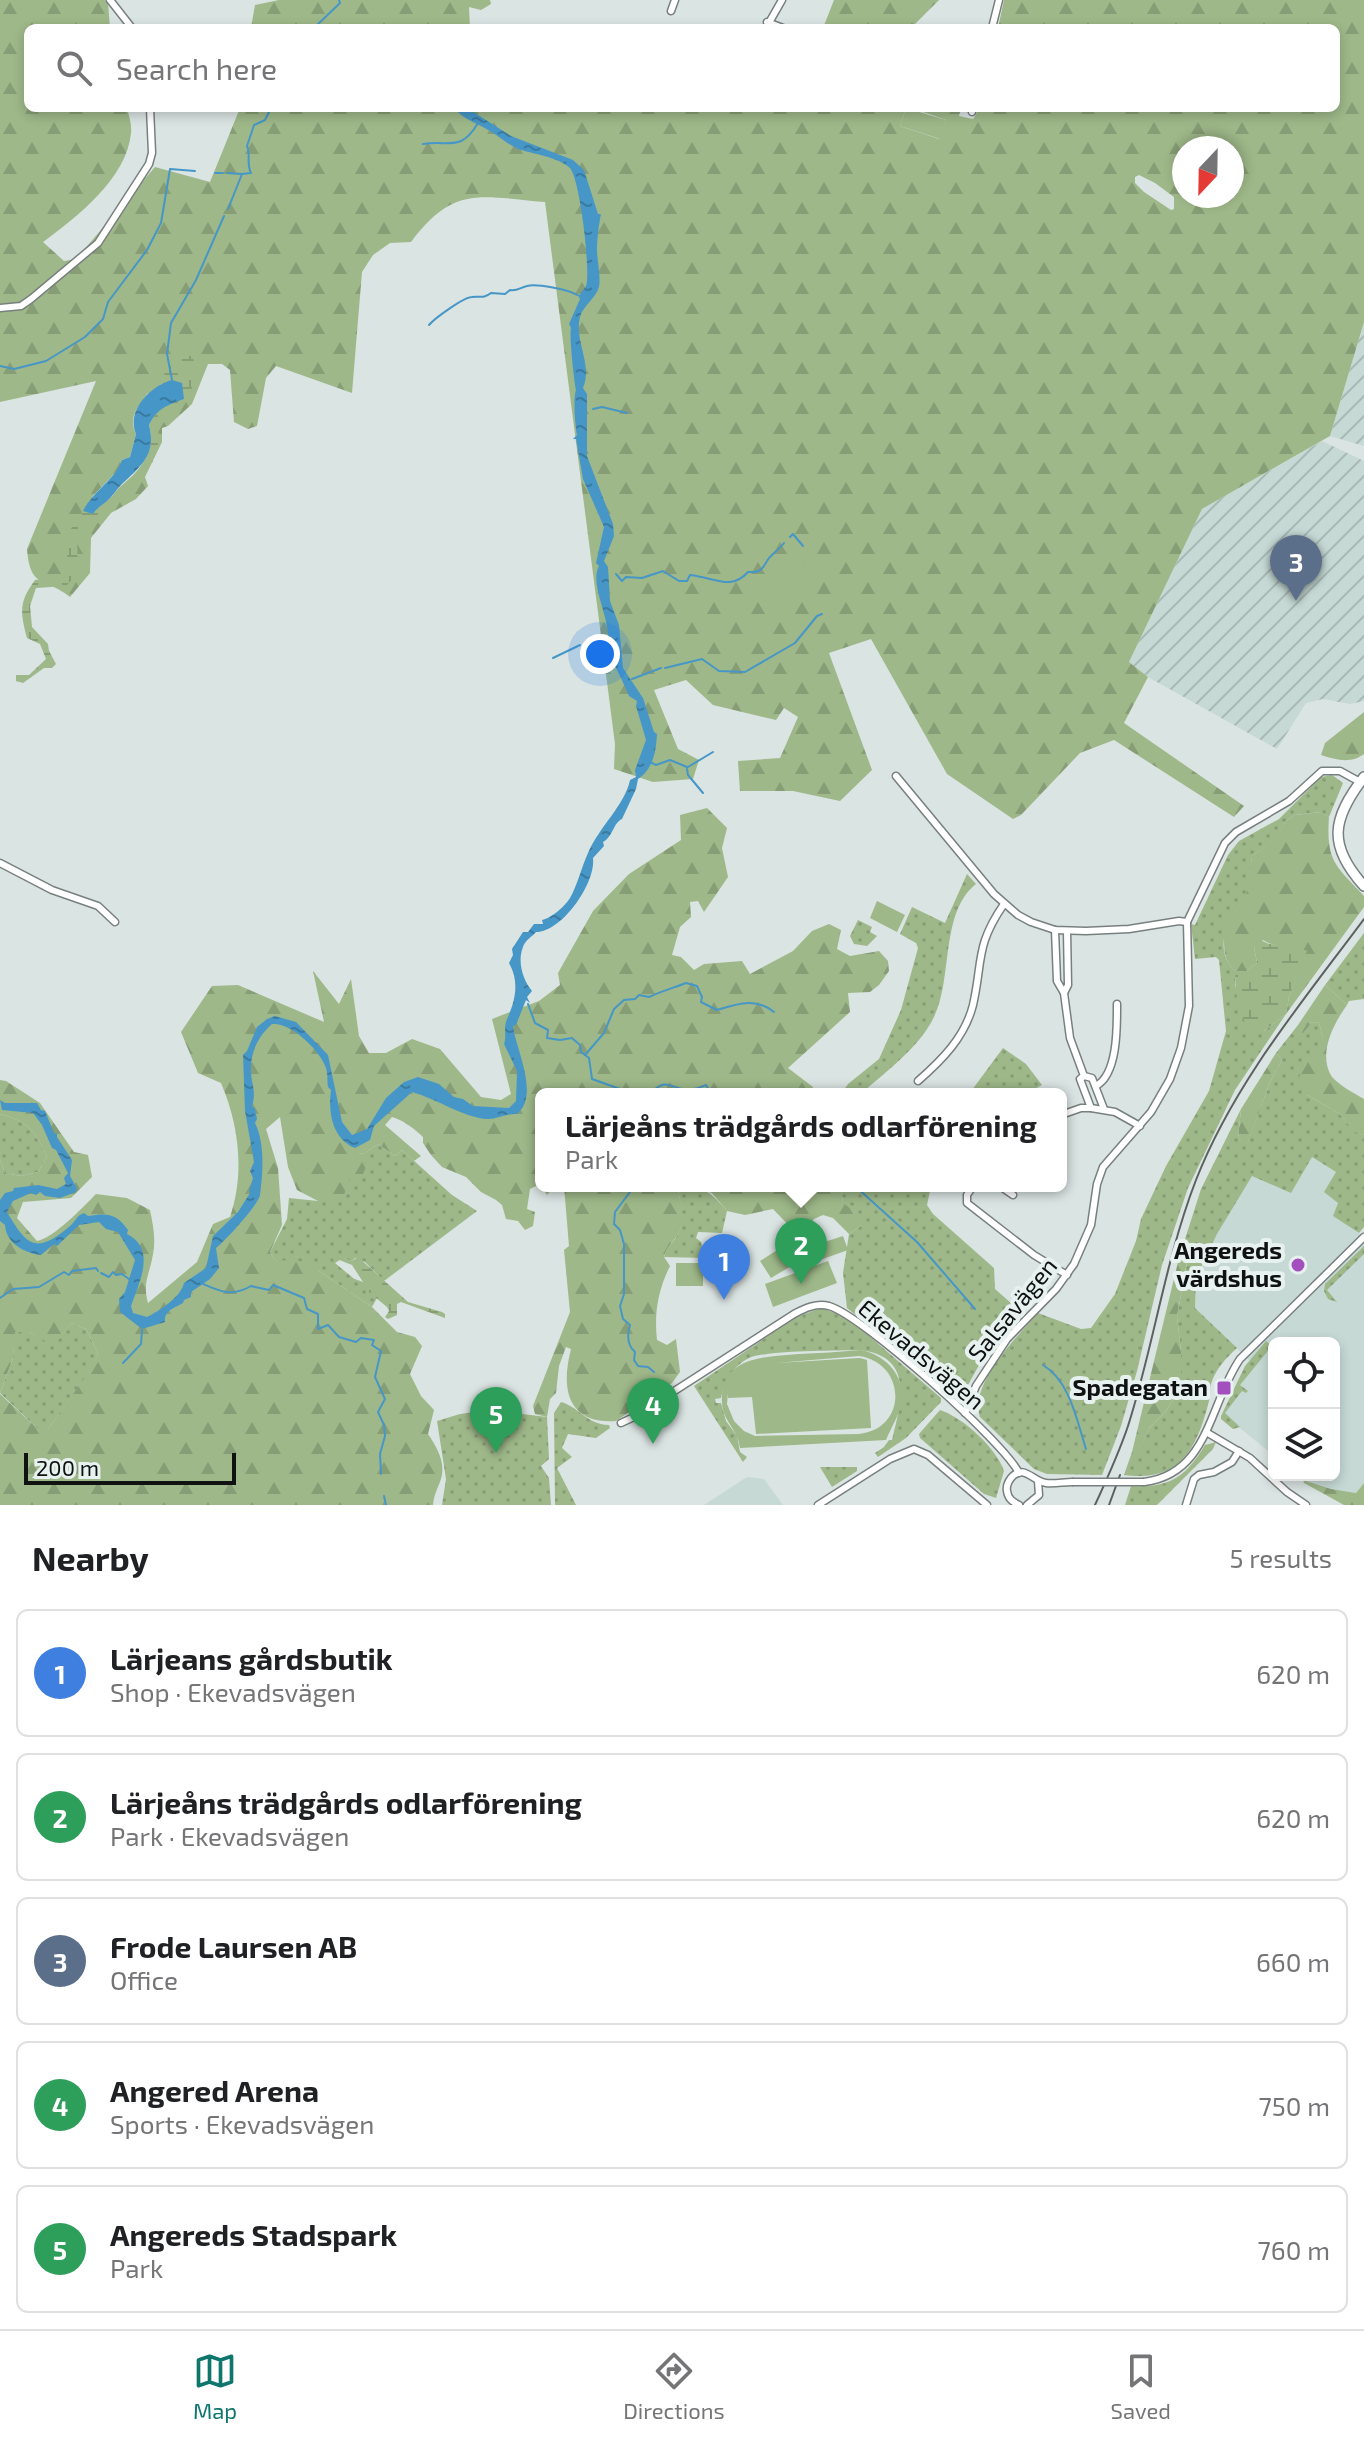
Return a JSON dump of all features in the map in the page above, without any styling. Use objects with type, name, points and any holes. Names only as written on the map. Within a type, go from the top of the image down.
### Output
[{"type":"street","points":[[110,0],[129,24]]},
{"type":"street","points":[[671,11],[675,0]]},
{"type":"street","points":[[767,24],[782,0]]},
{"type":"street","points":[[993,24],[999,0]]},
{"type":"street","points":[[0,308],[21,306],[31,299],[98,243],[109,229],[149,164],[152,153],[150,112]]},
{"type":"street","points":[[896,776],[1004,904],[1026,920],[1055,930],[1115,930],[1187,922],[1216,857],[1231,836],[1289,801],[1322,771],[1340,771],[1362,780],[1345,806],[1337,828],[1340,853],[1361,884]]},
{"type":"street","points":[[0,863],[52,890],[98,906],[115,922]]},
{"type":"street","points":[[918,1081],[941,1060],[960,1036],[972,1008],[982,942],[1004,904]]},
{"type":"street","name":"Salsavägen","points":[[965,1413],[976,1386],[1007,1339],[1067,1275],[1091,1225],[1097,1184],[1103,1167],[1140,1126],[1170,1079],[1185,1031],[1190,995],[1187,922]]},
{"type":"street","points":[[1055,930],[1057,981],[1064,993],[1070,1038],[1084,1076]]},
{"type":"street","points":[[1064,993],[1068,985],[1067,931]]},
{"type":"street","points":[[1096,1086],[1109,1074],[1117,1004]]},
{"type":"street","points":[[1084,1076],[1092,1078],[1104,1109]]},
{"type":"street","points":[[1084,1076],[1080,1079],[1091,1108]]},
{"type":"street","points":[[1067,1113],[1081,1108],[1104,1109],[1140,1126]]},
{"type":"street","points":[[969,1192],[967,1203],[1034,1255],[1067,1275]]},
{"type":"street","points":[[1009,1192],[1013,1195]]},
{"type":"street","points":[[1038,1481],[1144,1482],[1177,1472],[1194,1455],[1228,1377],[1240,1359],[1364,1237]]},
{"type":"street","name":"Ekevadsvägen","points":[[621,1423],[805,1308],[821,1305],[850,1316],[965,1413],[1004,1450],[1019,1473]]},
{"type":"street","points":[[1206,1432],[1239,1451],[1306,1505]]},
{"type":"street","points":[[818,1505],[890,1459],[914,1449],[928,1455],[987,1505]]},
{"type":"street","points":[[1186,1505],[1194,1479],[1232,1462],[1239,1451]]},
{"type":"street","points":[[1019,1505],[1009,1503],[1007,1484],[1019,1473],[1032,1475],[1038,1481],[1038,1502],[1027,1505]]},
{"type":"shaded area","points":[[1364,322],[1364,446],[1330,436]]},
{"type":"shaded area","points":[[1322,441],[1364,461],[1364,701],[1350,704],[1323,699],[1306,703],[1277,749],[1148,677],[1129,662],[1202,509]]},
{"type":"shaded area","points":[[1312,1157],[1336,1172],[1338,1203],[1334,1216],[1364,1237],[1364,1483],[1356,1493],[1306,1481],[1340,1481],[1340,1337],[1268,1337],[1268,1451],[1223,1414],[1250,1361],[1195,1308],[1196,1278],[1217,1234],[1252,1175]]},
{"type":"shaded area","points":[[747,1477],[764,1479],[783,1505],[704,1505]]},
{"type":"green space","points":[[0,0],[105,0],[108,3],[110,24],[24,24],[24,112],[128,112],[131,124],[127,150],[110,181],[71,221],[43,242],[64,261],[76,259],[155,167],[210,182],[238,112],[905,112],[900,126],[939,139],[946,120],[923,112],[960,112],[959,116],[973,119],[977,112],[1340,112],[1340,24],[999,24],[1004,0],[1364,0],[1364,322],[1330,436],[1202,509],[1129,662],[1148,677],[1124,723],[1244,806],[1234,817],[1114,740],[1080,753],[1021,815],[1013,819],[947,774],[871,639],[829,653],[872,770],[840,801],[793,791],[740,791],[738,761],[780,758],[798,717],[784,708],[776,720],[713,705],[686,680],[654,690],[678,749],[699,760],[693,779],[653,782],[614,769],[615,744],[545,202],[470,198],[441,211],[426,223],[411,242],[390,243],[373,255],[362,272],[352,393],[276,366],[266,378],[257,426],[248,429],[234,422],[230,370],[222,364],[208,364],[192,404],[162,428],[162,442],[145,477],[148,486],[136,499],[111,513],[91,538],[90,573],[70,597],[36,577],[27,549],[96,381],[0,402]],"holes":[[[148,393],[151,435],[143,463],[95,512],[92,497],[119,469],[122,460],[130,457],[136,434],[134,417]]]},
{"type":"green space","points":[[279,0],[490,0],[491,4],[481,10],[469,7],[470,24],[252,24],[255,5]]},
{"type":"green space","points":[[834,0],[939,0],[915,24],[825,24]]},
{"type":"green space","points":[[905,112],[919,112],[946,120],[940,139],[900,126]]},
{"type":"green space","points":[[186,353],[193,358],[197,373],[187,402],[160,412],[155,424],[161,440],[153,454],[153,462],[137,472],[150,450],[149,425],[155,414],[184,399],[182,389],[172,380],[160,383],[172,358]]},
{"type":"green space","points":[[83,511],[93,514],[96,511],[102,520],[100,524],[94,521],[85,525],[77,535],[78,573],[66,586],[36,588],[30,606],[32,627],[48,644],[56,664],[52,668],[44,668],[23,683],[16,681],[16,675],[29,675],[46,659],[40,644],[27,638],[22,614],[26,595],[35,580],[65,575],[70,571],[64,539]]},
{"type":"green space","points":[[798,557],[817,582],[776,614],[756,589]]},
{"type":"green space","points":[[1364,712],[1364,754],[1349,760],[1321,755],[1325,743]]},
{"type":"green space","points":[[1332,775],[1343,783],[1329,817],[1321,812],[1295,815],[1286,821],[1275,840],[1252,856],[1247,900],[1235,912],[1227,928],[1224,951],[1235,971],[1235,986],[1264,1031],[1286,1014],[1235,1090],[1188,1188],[1162,1265],[1121,1426],[1102,1475],[1047,1474],[1034,1469],[980,1417],[978,1404],[981,1390],[997,1361],[1038,1313],[1081,1329],[1091,1328],[1115,1294],[1136,1241],[1141,1219],[1166,1166],[1209,1091],[1226,1031],[1219,960],[1216,957],[1195,959],[1191,924],[1195,925],[1228,855],[1239,841],[1279,819],[1321,777]]},
{"type":"green space","points":[[707,808],[727,828],[722,848],[728,877],[704,912],[698,901],[690,902],[691,917],[680,927],[672,955],[681,957],[694,970],[704,964],[742,961],[750,974],[793,951],[812,931],[829,924],[841,930],[837,949],[850,956],[879,951],[888,961],[889,971],[879,985],[870,992],[848,993],[850,1012],[788,1068],[812,1088],[535,1088],[535,1186],[530,1189],[527,1209],[535,1212],[533,1226],[525,1230],[518,1221],[506,1219],[502,1205],[481,1192],[466,1177],[442,1167],[423,1143],[423,1137],[396,1118],[392,1117],[385,1125],[421,1156],[414,1161],[402,1150],[395,1156],[378,1144],[358,1154],[367,1165],[363,1174],[351,1176],[342,1200],[318,1201],[297,1190],[288,1167],[280,1117],[266,1129],[278,1168],[282,1225],[270,1252],[275,1260],[300,1261],[319,1271],[372,1307],[397,1332],[415,1337],[422,1346],[410,1374],[421,1396],[434,1410],[428,1434],[442,1467],[433,1505],[0,1505],[0,1394],[38,1429],[48,1429],[91,1369],[98,1353],[86,1329],[71,1323],[54,1346],[29,1332],[15,1332],[13,1358],[0,1393],[0,1159],[5,1173],[21,1176],[38,1172],[47,1157],[30,1128],[0,1114],[0,1080],[40,1103],[74,1152],[88,1155],[92,1177],[71,1198],[23,1202],[17,1218],[37,1241],[60,1228],[96,1194],[127,1198],[150,1210],[154,1243],[146,1284],[148,1303],[197,1262],[213,1224],[230,1217],[235,1200],[238,1149],[227,1099],[221,1083],[198,1073],[181,1032],[212,986],[238,985],[324,1022],[313,971],[339,1004],[351,979],[359,1036],[369,1053],[386,1053],[412,1039],[440,1049],[481,1097],[501,1100],[511,1094],[492,1019],[539,1001],[560,985],[558,973],[593,911],[629,874],[681,840],[680,815]]},
{"type":"green space","points":[[1321,812],[1329,817],[1329,844],[1334,861],[1364,896],[1364,907],[1286,1014],[1306,951],[1263,940],[1254,947],[1257,963],[1247,971],[1235,971],[1225,954],[1222,923],[1243,901],[1252,856],[1274,840],[1286,821],[1295,815]]},
{"type":"green space","points":[[967,874],[976,884],[957,911],[940,1002],[928,1028],[868,1088],[845,1088],[879,1059],[901,1010],[918,948],[916,943],[900,934],[912,907],[945,923]]},
{"type":"green space","points":[[877,901],[905,915],[897,932],[870,918]]},
{"type":"green space","points":[[858,920],[872,927],[870,932],[877,936],[867,946],[854,944],[850,936]]},
{"type":"green space","points":[[1364,933],[1364,999],[1349,1001],[1347,1005],[1325,985]]},
{"type":"green space","points":[[1256,938],[1269,944],[1296,946],[1307,951],[1289,997],[1286,1014],[1264,1031],[1250,1031],[1240,1010],[1236,987],[1235,971],[1247,971],[1257,963]]},
{"type":"green space","points":[[1325,985],[1347,1005],[1329,1039],[1328,1068],[1335,1080],[1364,1099],[1364,1135],[1354,1132],[1340,1114],[1307,1095],[1299,1077],[1323,1038],[1319,1023],[1312,1022],[1303,1033],[1298,1030],[1298,1025]]},
{"type":"green space","points":[[1313,1022],[1319,1023],[1323,1038],[1307,1095],[1340,1114],[1354,1131],[1364,1135],[1364,1227],[1359,1233],[1333,1216],[1338,1203],[1324,1192],[1336,1172],[1312,1157],[1291,1193],[1252,1176],[1217,1234],[1196,1278],[1195,1308],[1237,1348],[1215,1374],[1200,1431],[1184,1457],[1174,1467],[1160,1473],[1124,1475],[1132,1452],[1137,1453],[1150,1427],[1166,1411],[1181,1387],[1177,1316],[1187,1263],[1179,1258],[1201,1189],[1241,1109],[1238,1138],[1247,1144],[1270,1082],[1282,1060],[1276,1053],[1298,1025],[1298,1030]]},
{"type":"green space","points":[[1003,1048],[1026,1064],[1042,1085],[1037,1088],[973,1088]]},
{"type":"green space","points":[[1276,1053],[1282,1060],[1270,1082],[1247,1145],[1238,1138],[1241,1109]]},
{"type":"green space","points":[[0,1114],[30,1128],[39,1140],[47,1157],[38,1172],[21,1176],[5,1173],[0,1159]]},
{"type":"green space","points":[[378,1144],[395,1156],[402,1150],[452,1195],[477,1211],[384,1281],[365,1262],[355,1258],[352,1261],[343,1258],[335,1263],[377,1298],[372,1307],[319,1271],[275,1260],[270,1252],[287,1219],[289,1198],[318,1201],[357,1154],[365,1153]]},
{"type":"green space","points":[[564,1192],[679,1192],[682,1223],[664,1257],[670,1266],[662,1284],[656,1320],[657,1340],[667,1345],[676,1339],[680,1372],[672,1383],[616,1421],[599,1420],[577,1410],[568,1389],[571,1349],[566,1347],[547,1417],[535,1414],[533,1406],[570,1312],[564,1250],[569,1246]]},
{"type":"green space","points":[[678,1192],[707,1192],[727,1211],[722,1233],[698,1232],[696,1238],[701,1242],[705,1258],[664,1257],[680,1229],[682,1210]]},
{"type":"green space","points":[[709,1192],[842,1192],[843,1203],[862,1217],[862,1225],[849,1234],[833,1218],[823,1215],[814,1219],[807,1230],[796,1233],[773,1209],[745,1215],[727,1211]]},
{"type":"green space","points":[[842,1192],[930,1192],[927,1205],[933,1214],[994,1268],[995,1289],[1020,1311],[994,1338],[968,1385],[951,1391],[847,1308],[843,1273],[849,1234],[862,1225],[856,1213],[843,1204]]},
{"type":"green space","points":[[843,1236],[848,1250],[820,1260],[815,1245]]},
{"type":"green space","points":[[785,1245],[796,1263],[771,1278],[760,1261]]},
{"type":"green space","points":[[1364,1246],[1364,1254],[1327,1290],[1337,1302],[1328,1299],[1325,1284]]},
{"type":"green space","points":[[338,1256],[352,1261],[358,1257],[408,1302],[442,1312],[445,1318],[401,1302],[397,1304],[397,1315],[388,1319],[385,1317],[389,1311],[387,1307],[352,1278],[363,1282],[352,1265],[337,1259],[335,1263],[333,1259]]},
{"type":"green space","points":[[1179,1258],[1187,1262],[1177,1316],[1181,1387],[1166,1411],[1150,1427],[1137,1454],[1132,1452]]},
{"type":"green space","points":[[828,1261],[837,1283],[773,1307],[765,1284]]},
{"type":"green space","points":[[676,1263],[703,1263],[703,1286],[676,1286]]},
{"type":"green space","points":[[821,1308],[847,1317],[941,1398],[941,1402],[906,1438],[878,1457],[875,1453],[892,1440],[900,1398],[897,1371],[889,1361],[857,1350],[758,1355],[743,1361],[734,1370],[721,1398],[715,1399],[716,1403],[721,1403],[726,1421],[737,1436],[740,1452],[747,1457],[743,1462],[694,1386],[796,1317]]},
{"type":"green space","points":[[71,1323],[86,1329],[98,1353],[92,1369],[48,1429],[38,1429],[0,1393],[13,1358],[14,1332],[29,1332],[54,1345]]},
{"type":"green space","points":[[1266,1341],[1268,1343],[1268,1351],[1240,1385],[1248,1391],[1242,1391],[1225,1413],[1240,1427],[1233,1429],[1221,1416],[1245,1366]]},
{"type":"green space","points":[[861,1350],[886,1362],[901,1385],[901,1405],[886,1440],[740,1448],[722,1403],[723,1388],[736,1368],[772,1356]],"holes":[[[859,1356],[875,1361],[886,1370],[893,1382],[895,1396],[893,1409],[886,1421],[875,1430],[859,1434],[755,1436],[734,1421],[727,1404],[728,1393],[728,1398],[752,1397],[756,1434],[871,1428],[867,1360],[776,1363]]]},
{"type":"green space","points":[[561,1402],[610,1428],[596,1438],[568,1434],[562,1448],[572,1457],[557,1468],[576,1505],[555,1505],[554,1413]]},
{"type":"green space","points":[[491,1410],[547,1417],[549,1459],[541,1466],[549,1478],[551,1505],[442,1505],[446,1479],[437,1421]]},
{"type":"green space","points":[[940,1410],[969,1427],[1000,1462],[1004,1471],[996,1498],[984,1494],[920,1438],[919,1434]]},
{"type":"green space","points":[[1216,1442],[1213,1449],[1157,1505],[1125,1505],[1131,1486],[1156,1485],[1175,1479],[1190,1466],[1205,1445]]},
{"type":"green space","points":[[820,1467],[857,1467],[857,1471],[832,1487]]},
{"type":"green space","points":[[1304,1483],[1356,1493],[1364,1483],[1364,1505],[1344,1505]]},
{"type":"water","points":[[458,112],[473,112],[511,136],[573,160],[584,170],[598,214],[601,214],[597,246],[599,287],[581,313],[579,326],[586,370],[583,388],[587,394],[587,456],[613,524],[614,536],[604,561],[608,567],[610,601],[619,625],[623,668],[643,698],[657,734],[655,754],[638,779],[622,819],[593,858],[589,880],[575,904],[556,924],[536,932],[523,947],[522,970],[532,991],[527,997],[530,1003],[526,1000],[513,1026],[527,1084],[524,1106],[517,1114],[477,1118],[412,1092],[374,1126],[370,1140],[355,1148],[341,1138],[333,1124],[331,1090],[323,1061],[297,1033],[272,1024],[257,1043],[251,1065],[252,1106],[257,1119],[255,1123],[262,1158],[258,1200],[216,1248],[219,1268],[210,1279],[191,1292],[191,1297],[168,1312],[165,1322],[142,1329],[120,1312],[119,1299],[125,1292],[135,1260],[118,1232],[106,1229],[99,1222],[79,1225],[57,1246],[54,1244],[41,1255],[28,1252],[12,1242],[0,1221],[0,1200],[5,1193],[14,1188],[38,1185],[57,1189],[66,1184],[64,1178],[68,1173],[33,1113],[2,1110],[0,1100],[5,1103],[37,1103],[45,1111],[54,1133],[72,1160],[70,1176],[77,1188],[76,1192],[60,1198],[40,1192],[13,1201],[7,1212],[20,1233],[33,1243],[40,1243],[58,1235],[84,1213],[88,1216],[115,1217],[124,1224],[127,1234],[136,1240],[144,1257],[131,1306],[133,1313],[147,1317],[174,1298],[184,1283],[206,1268],[213,1236],[238,1212],[250,1193],[253,1178],[250,1171],[254,1162],[245,1111],[243,1055],[257,1027],[267,1019],[275,1016],[296,1022],[328,1055],[342,1122],[352,1135],[367,1129],[386,1098],[404,1082],[418,1077],[439,1084],[454,1097],[473,1106],[509,1108],[516,1101],[517,1071],[504,1044],[506,1022],[515,992],[509,963],[512,949],[523,932],[528,932],[534,924],[543,924],[542,920],[558,911],[570,898],[593,843],[623,798],[630,780],[636,777],[635,770],[646,740],[637,701],[629,696],[607,650],[608,629],[597,584],[599,566],[596,563],[604,527],[583,479],[576,439],[573,439],[577,435],[576,390],[569,324],[580,299],[577,294],[580,295],[585,287],[587,278],[584,226],[574,176],[565,164],[515,147]]},
{"type":"water","points":[[172,380],[182,383],[184,399],[164,408],[152,419],[149,425],[151,445],[145,460],[93,514],[83,511],[122,460],[130,457],[136,434],[134,417],[137,408],[148,394]]},
{"type":"waterway","points":[[318,24],[340,3],[339,0]]},
{"type":"waterway","points":[[228,209],[242,174],[251,173],[247,146],[254,125],[265,120],[269,112]]},
{"type":"waterway","points":[[423,144],[460,141],[478,123]]},
{"type":"waterway","points":[[0,366],[14,369],[46,361],[85,337],[103,319],[108,302],[147,250],[161,223],[170,169],[195,171]]},
{"type":"waterway","points":[[215,173],[223,173]]},
{"type":"waterway","points":[[227,173],[242,174]]},
{"type":"waterway","points":[[172,380],[167,354],[171,323],[196,280],[224,216]]},
{"type":"waterway","points":[[429,325],[463,300],[491,293],[505,294],[510,290],[538,285],[577,295]]},
{"type":"waterway","points":[[593,409],[602,407],[627,413]]},
{"type":"waterway","points":[[790,537],[793,534],[803,546]]},
{"type":"waterway","points":[[616,574],[622,581],[626,577],[642,578],[663,571],[679,581],[687,581],[690,575],[722,582],[735,581],[748,572],[759,571],[784,543]]},
{"type":"waterway","points":[[665,668],[702,659],[719,671],[745,672],[795,643],[822,614]]},
{"type":"waterway","points":[[586,645],[607,640]]},
{"type":"waterway","points":[[553,658],[580,645]]},
{"type":"waterway","points":[[632,679],[661,668]]},
{"type":"waterway","points":[[688,767],[713,752]]},
{"type":"waterway","points":[[650,762],[656,765],[670,760],[687,767]]},
{"type":"waterway","points":[[687,769],[688,775],[703,793]]},
{"type":"waterway","points":[[585,1055],[604,1033],[614,1009],[624,1000],[635,999],[639,995],[649,997],[686,983],[697,986],[701,1002],[717,1010],[753,1003],[774,1012]]},
{"type":"waterway","points":[[528,1004],[535,1023],[548,1030],[547,1038],[572,1038],[589,1058],[592,1079],[617,1088]]},
{"type":"waterway","points":[[657,1088],[667,1084],[681,1088]]},
{"type":"waterway","points":[[698,1088],[706,1085],[708,1088]]},
{"type":"waterway","points":[[630,1192],[615,1212],[614,1224],[620,1230],[624,1244],[624,1294],[620,1306],[623,1319],[630,1325],[628,1340],[635,1352],[634,1360],[638,1366],[648,1367],[654,1372]]},
{"type":"waterway","points":[[862,1192],[917,1242],[975,1309]]},
{"type":"waterway","points":[[0,1298],[13,1289],[39,1287],[64,1272],[69,1275],[72,1271],[96,1268],[98,1271]]},
{"type":"waterway","points":[[101,1273],[109,1277],[113,1272],[129,1279]]},
{"type":"waterway","points":[[201,1283],[232,1292],[251,1286],[269,1290],[273,1285],[304,1298],[307,1309],[318,1314],[318,1329],[328,1325],[339,1337],[356,1342],[361,1338],[374,1340],[372,1345],[381,1351],[375,1377],[385,1399],[378,1412],[385,1436],[380,1454],[381,1474]]},
{"type":"waterway","points":[[123,1363],[141,1344],[142,1330]]},
{"type":"waterway","points":[[1043,1365],[1066,1391],[1086,1449]]},
{"type":"waterway","points":[[384,1496],[386,1505]]},
{"type":"tram line","points":[[1095,1505],[1128,1426],[1185,1210],[1212,1144],[1271,1044],[1364,919]]},
{"type":"tram line","points":[[1109,1505],[1120,1475]]},
{"type":"place","name":"Frode Laursen AB","points":[[1296,601]]},
{"type":"place","name":"Angereds värdshus","points":[[1298,1265]]},
{"type":"place","name":"Lärjeåns trädgårds odlarförening","points":[[801,1284]]},
{"type":"place","name":"Lärjeans gårdsbutik","points":[[724,1300]]},
{"type":"place","name":"Spadegatan","points":[[1224,1388]]},
{"type":"place","name":"Angered Arena","points":[[653,1444]]},
{"type":"place","name":"Angereds Stadspark","points":[[496,1453]]}]
